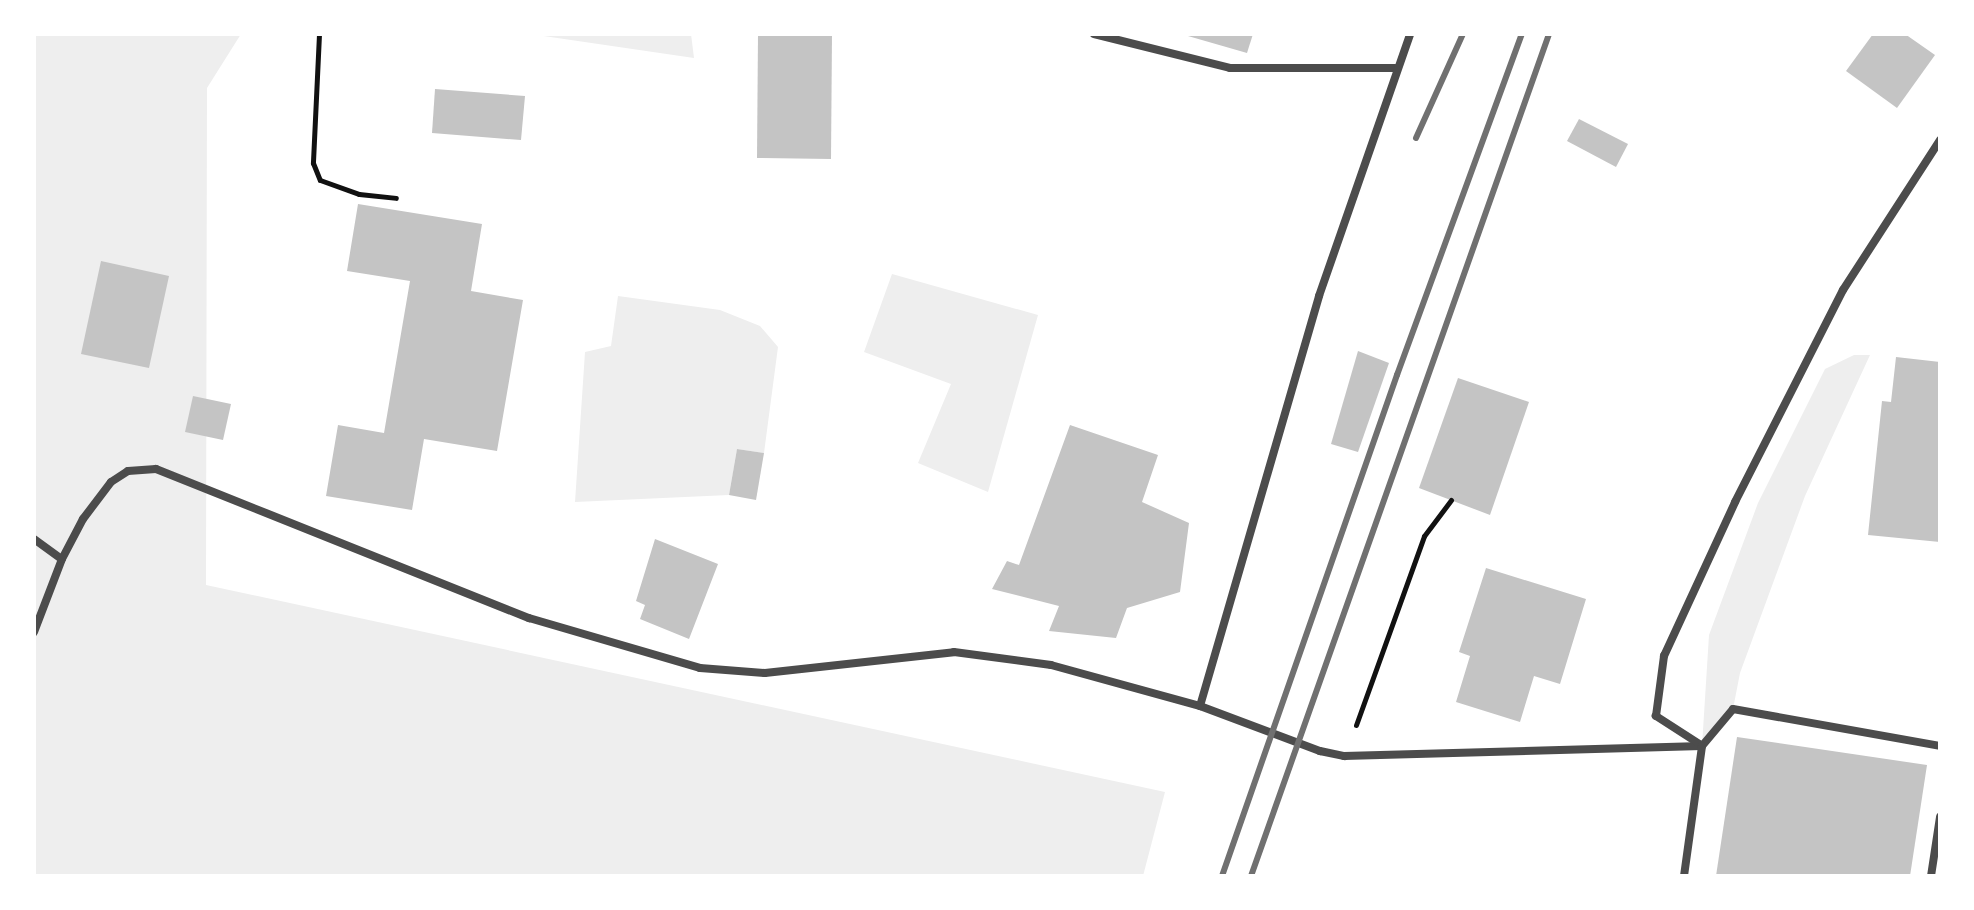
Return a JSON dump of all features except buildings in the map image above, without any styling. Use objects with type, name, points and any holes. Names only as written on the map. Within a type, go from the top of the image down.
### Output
[{"type":"street","points":[[1094,34],[1230,68],[1395,68]]},
{"type":"street","points":[[1200,706],[1282,414],[1395,68],[1410,34]]},
{"type":"street","points":[[1702,746],[1656,716],[1664,656],[1735,502],[1843,290],[1940,140]]},
{"type":"street","points":[[34,632],[62,559],[83,519],[111,482],[128,471],[156,469],[529,618],[700,668],[765,673],[954,652],[1051,665],[1200,706],[1297,743],[1344,756],[1702,746]]},
{"type":"street","points":[[34,539],[62,559]]},
{"type":"street","points":[[1684,876],[1702,746],[1733,709],[1940,746]]},
{"type":"street","points":[[1931,876],[1940,817]]},
{"type":"path","points":[[319,34],[313,163],[320,180],[333,187],[396,198]]},
{"type":"path","points":[[1344,756],[1424,536],[1451,500]]},
{"type":"shaded area","points":[[34,34],[241,34],[207,88],[206,585],[1165,792],[1143,876],[34,876]]},
{"type":"shaded area","points":[[530,34],[691,34],[694,58]]},
{"type":"shaded area","points":[[892,274],[1038,315],[988,492],[918,463],[951,384],[864,352]]},
{"type":"shaded area","points":[[618,296],[720,310],[760,326],[778,347],[764,453],[737,449],[729,495],[575,502],[585,352],[611,346]]},
{"type":"shaded area","points":[[1854,355],[1870,355],[1805,496],[1740,673],[1733,709],[1702,746],[1709,635],[1758,503],[1825,369]]},
{"type":"railway","points":[[1416,138],[1463,34]]},
{"type":"railway","points":[[1222,876],[1397,375],[1522,34]]},
{"type":"railway","points":[[1251,876],[1549,34]]}]
